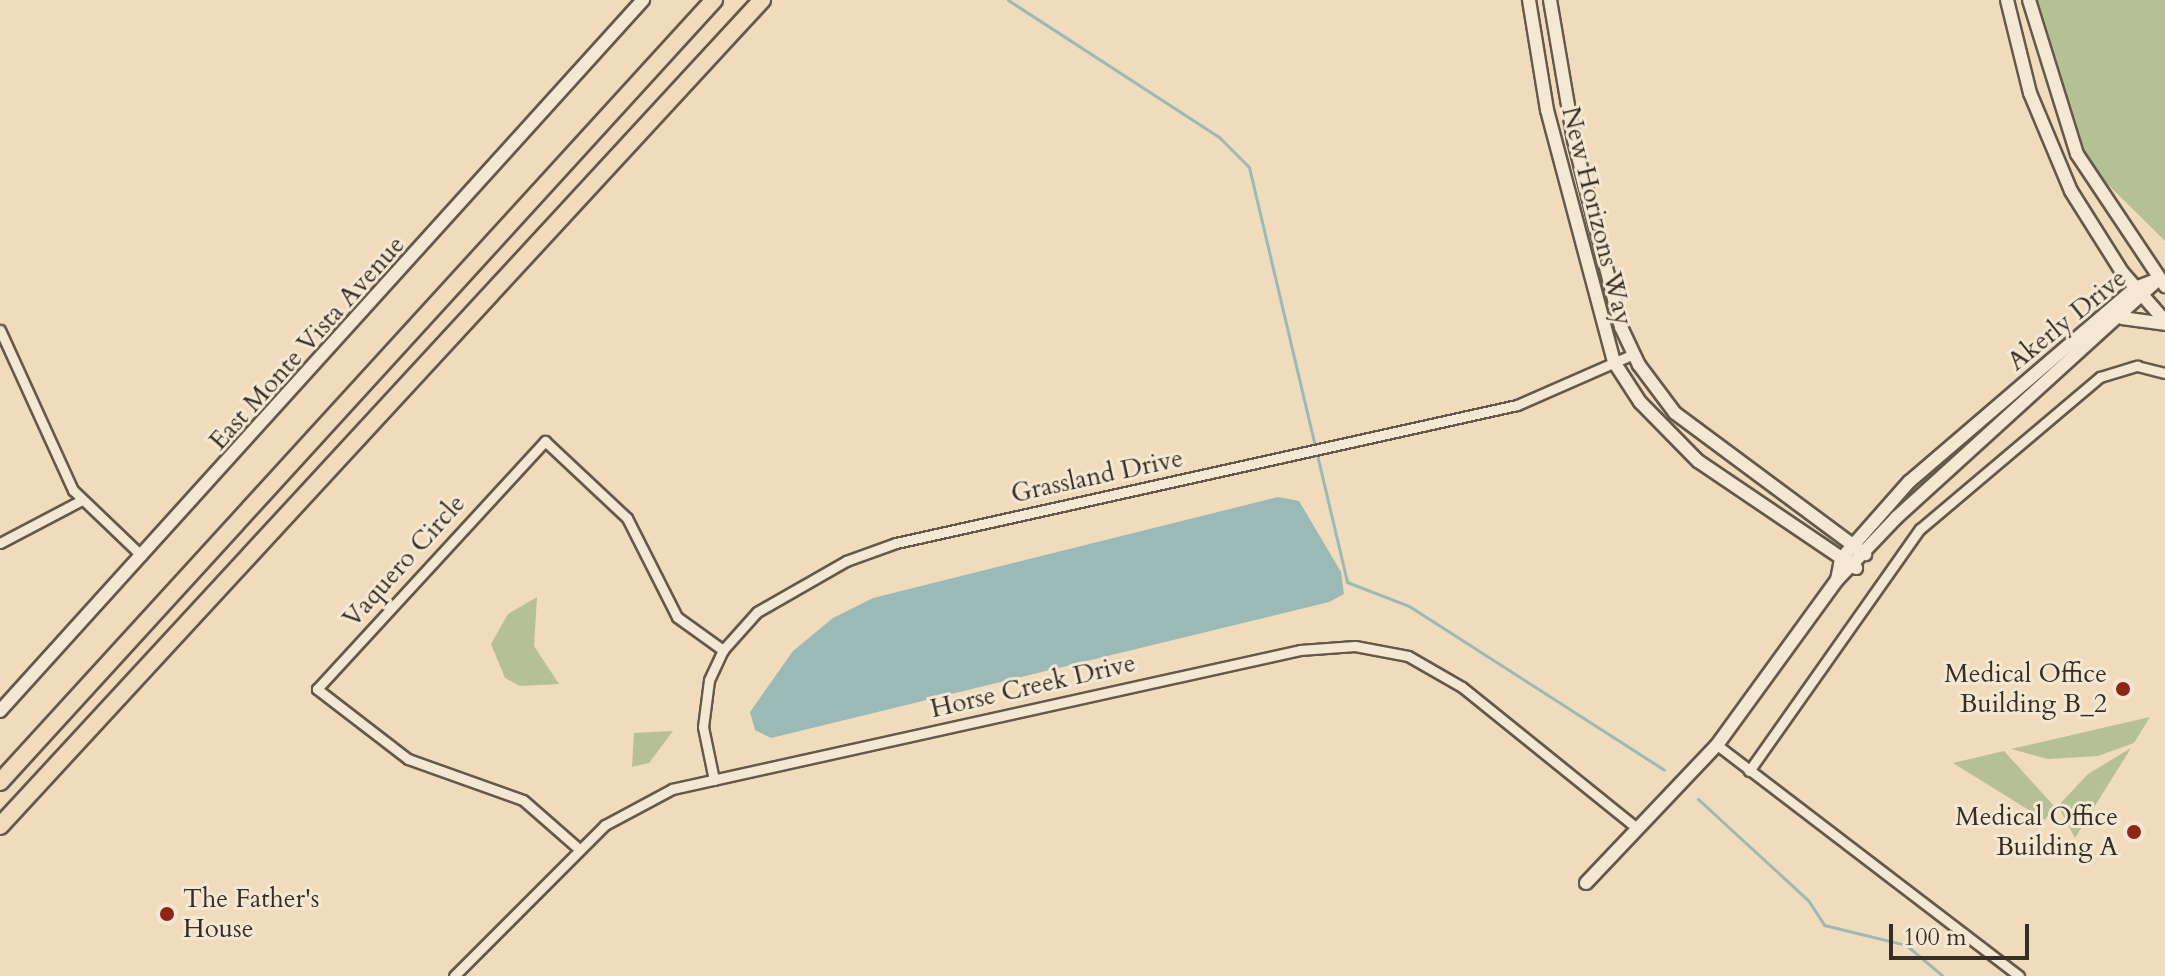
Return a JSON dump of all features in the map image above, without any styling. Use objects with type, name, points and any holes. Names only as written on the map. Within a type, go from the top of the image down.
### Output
[{"type":"highway","points":[[0,782],[714,0]]},
{"type":"highway","points":[[0,826],[762,0]]},
{"type":"street","name":"East Monte Vista Avenue","points":[[0,711],[643,0]]},
{"type":"street","name":"New Horizons Way","points":[[1529,0],[1547,110],[1614,362],[1640,402],[1698,461],[1856,568]]},
{"type":"street","name":"New Horizons Way","points":[[1550,0],[1574,140],[1634,354],[1675,413],[1865,554]]},
{"type":"street","points":[[2007,0],[2052,150],[2140,293],[2165,322]]},
{"type":"street","points":[[2029,0],[2077,154],[2162,282]]},
{"type":"street","name":"Akerly Drive","points":[[1837,580],[1841,559],[1909,482],[2140,293],[2162,282]]},
{"type":"street","name":"Akerly Drive","points":[[1586,883],[1717,745],[1837,580],[1856,568],[1910,503],[2122,318],[2140,293]]},
{"type":"street","points":[[2122,318],[2165,322]]},
{"type":"street","points":[[0,330],[82,500],[142,556]]},
{"type":"street","name":"Grassland Drive","points":[[714,780],[703,727],[709,680],[723,650],[757,612],[846,561],[896,543],[1517,405],[1634,354]]},
{"type":"street","points":[[1749,771],[1920,529],[2100,377],[2137,366],[2165,373]]},
{"type":"street","name":"Vaquero Circle","points":[[579,849],[523,800],[408,759],[317,689],[545,441],[627,518],[677,617],[723,650]]},
{"type":"street","points":[[0,543],[82,500]]},
{"type":"street","name":"Horse Creek Drive","points":[[454,976],[579,849],[637,803],[714,780],[1300,650],[1355,646],[1408,656],[1462,687],[1637,828]]},
{"type":"street","points":[[1717,745],[2019,976]]},
{"type":"green space","points":[[2029,0],[2165,0],[2165,241],[2077,154]]},
{"type":"green space","points":[[537,597],[534,646],[559,684],[520,686],[505,678],[491,644],[508,614]]},
{"type":"green space","points":[[2150,717],[2134,743],[2098,756],[2048,759],[2011,749]]},
{"type":"green space","points":[[673,731],[649,763],[632,767],[634,733]]},
{"type":"green space","points":[[2131,748],[2075,838],[2058,806],[2088,774]]},
{"type":"green space","points":[[2004,751],[2054,806],[2045,820],[1953,763]]},
{"type":"water","points":[[1278,497],[1299,501],[1341,572],[1344,594],[1329,602],[771,738],[755,730],[750,712],[793,651],[833,618],[873,598]]},
{"type":"waterway","points":[[1008,0],[1219,137],[1249,167],[1347,582],[1409,606],[1664,770]]},
{"type":"waterway","points":[[1698,799],[1808,900],[1824,925],[1906,945],[1943,976]]},
{"type":"place","name":"Medical Office Building B_2","points":[[2123,689]]},
{"type":"place","name":"Medical Office Building A","points":[[2134,832]]},
{"type":"place","name":"The Father's House","points":[[167,914]]}]
